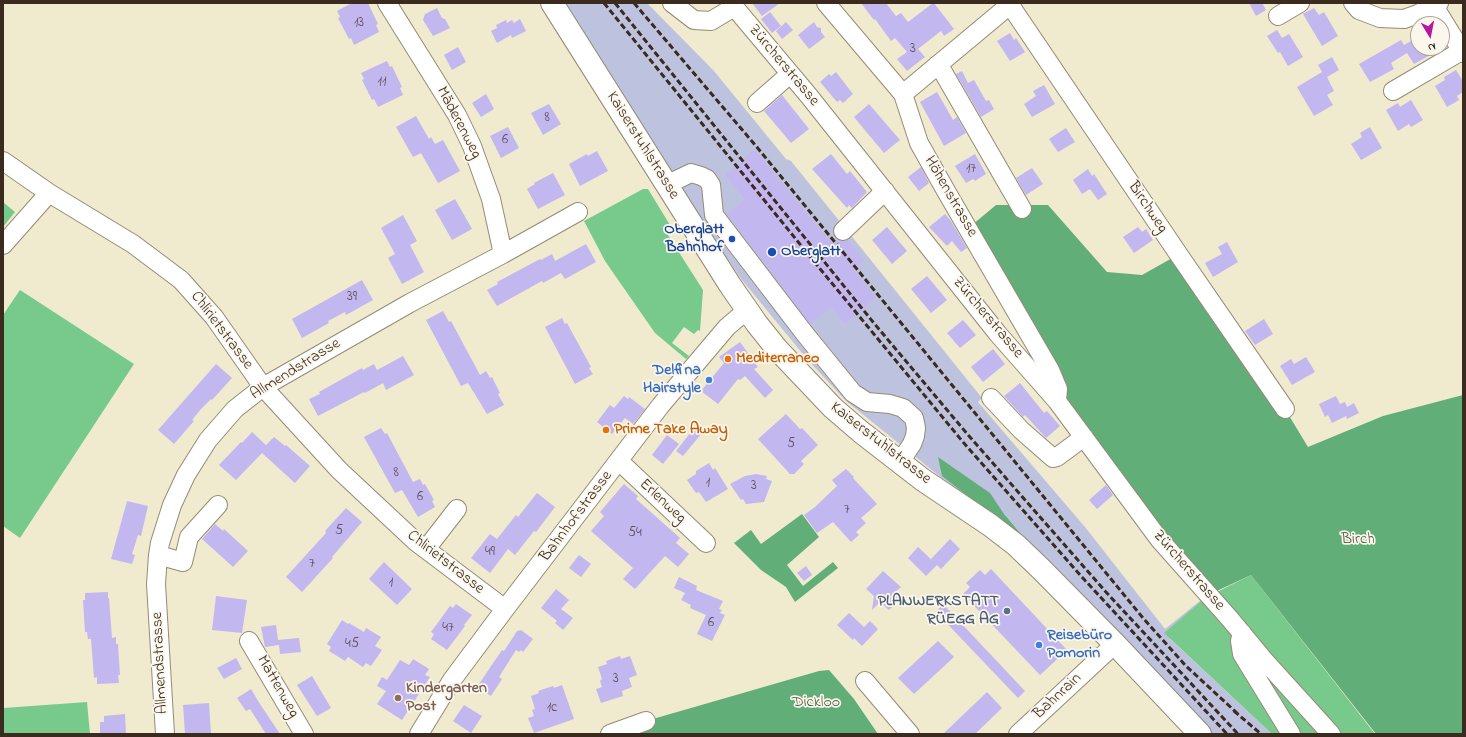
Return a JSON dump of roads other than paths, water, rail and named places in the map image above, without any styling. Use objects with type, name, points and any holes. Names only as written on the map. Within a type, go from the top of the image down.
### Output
[{"type":"main road","name":"Kaiserstuhlstrasse","points":[[552,3],[666,185],[747,310],[777,349],[833,408],[861,432],[900,462],[1016,545],[1115,644],[1200,734]]},
{"type":"street","name":"Mäderenweg","points":[[387,3],[452,108],[472,146],[491,199],[503,254]]},
{"type":"street","points":[[672,3],[694,20],[710,21],[733,5]]},
{"type":"street","name":"Höhenstrasse","points":[[826,3],[903,94],[919,143],[1050,370],[1058,389],[1057,401]]},
{"type":"street","points":[[1278,16],[1300,3]]},
{"type":"street","points":[[1353,3],[1359,10],[1366,14],[1380,18],[1404,18],[1436,4],[1463,51],[1392,91]]},
{"type":"street","points":[[903,94],[1011,4]]},
{"type":"street","name":"Birchweg","points":[[1011,4],[1179,256],[1285,409]]},
{"type":"street","name":"Zürcherstrasse","points":[[733,5],[885,191],[998,334],[1057,401],[1159,539],[1331,734]]},
{"type":"street","points":[[937,65],[943,72],[1022,209]]},
{"type":"street","points":[[757,103],[790,74]]},
{"type":"street","name":"Chlirietstrasse","points":[[3,161],[49,193],[133,244],[181,280],[214,317],[263,387],[339,470],[375,505],[426,549],[505,609]]},
{"type":"street","points":[[666,185],[690,173],[708,179],[711,185],[714,215],[805,334],[853,393],[867,402],[890,404],[903,408],[914,418],[916,428],[915,436],[912,444],[900,462]]},
{"type":"street","points":[[843,231],[885,191]]},
{"type":"street","points":[[3,245],[49,193]]},
{"type":"street","name":"Allmendstrasse","points":[[165,734],[156,584],[158,555],[160,543],[172,505],[186,475],[208,440],[235,410],[263,387],[410,303],[503,254],[578,212]]},
{"type":"street","name":"Bahnhofstrasse","points":[[419,734],[452,680],[620,461],[661,405],[727,327],[747,310]]},
{"type":"street","points":[[991,398],[1021,430],[1053,458],[1057,457],[1084,437]]},
{"type":"street","name":"Erlenweg","points":[[620,461],[706,543]]},
{"type":"street","points":[[158,555],[183,562],[189,537],[218,505]]},
{"type":"street","points":[[426,549],[457,509]]},
{"type":"street","points":[[1242,633],[1240,641],[1242,654],[1291,734]]},
{"type":"street","name":"Mattenweg","points":[[249,641],[304,734]]},
{"type":"street","name":"Bahnrain","points":[[1018,734],[1115,644]]},
{"type":"street","points":[[865,681],[910,734]]},
{"type":"street","points":[[610,734],[646,721]]},
{"type":"railway","points":[[604,3],[963,442],[1081,576],[1227,734]]},
{"type":"railway","points":[[615,3],[873,322],[969,436],[1105,591],[1238,734]]},
{"type":"railway","points":[[634,3],[756,146],[1143,618],[1186,666],[1238,714]]},
{"type":"railway","points":[[1234,711],[1261,734]]},
{"type":"place","name":"Oberglatt Bahnhof","points":[[732,239]]},
{"type":"place","name":"Oberglatt","points":[[772,252]]},
{"type":"place","name":"Mediterraneo","points":[[728,359]]},
{"type":"place","name":"Delfina Hairstyle","points":[[709,380]]},
{"type":"place","name":"Prime Take Away","points":[[606,430]]},
{"type":"place","name":"PLANWERKSTATT RÜEGG AG","points":[[1007,611]]},
{"type":"place","name":"Reisebüro Pomorin","points":[[1039,645]]},
{"type":"place","name":"Kindergarten Post","points":[[398,698]]},
{"type":"park label","name":"Birch","points":[[1358,540]]},
{"type":"park label","name":"Dickloo","points":[[816,703]]}]
